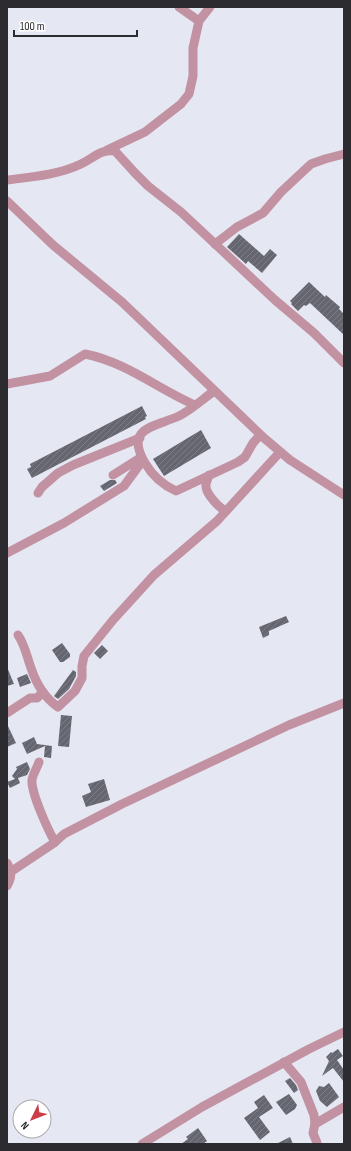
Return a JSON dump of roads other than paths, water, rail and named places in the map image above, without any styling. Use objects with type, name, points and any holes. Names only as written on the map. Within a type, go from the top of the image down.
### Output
[{"type":"street","points":[[179,7],[199,21]]},
{"type":"street","points":[[7,180],[63,171],[81,164],[145,132],[181,104],[189,94],[193,76],[193,48],[199,21],[210,7]]},
{"type":"street","points":[[113,148],[148,186],[181,212],[275,300],[314,333],[344,363]]},
{"type":"street","points":[[215,244],[236,227],[263,213],[281,192],[311,164],[325,158],[344,154]]},
{"type":"street","points":[[7,202],[53,245],[122,302],[260,435],[302,469],[344,495]]},
{"type":"street","points":[[7,384],[50,376],[85,354],[97,356],[130,370],[195,405]]},
{"type":"street","points":[[214,391],[180,416],[142,431],[138,442],[139,452],[155,478],[176,491],[238,462],[245,457],[253,442],[260,435]]},
{"type":"street","points":[[38,493],[42,487],[58,473],[73,465],[140,438]]},
{"type":"street","points":[[18,635],[22,641],[31,670],[43,692],[58,707],[75,691],[82,678],[84,656],[95,641],[154,575],[180,554],[226,511],[280,452]]},
{"type":"street","points":[[113,475],[142,459]]},
{"type":"street","points":[[7,553],[64,523],[124,486],[142,459]]},
{"type":"street","points":[[209,475],[206,486],[208,492],[221,509],[226,511]]},
{"type":"street","points":[[7,713],[30,698],[37,698],[43,692]]},
{"type":"street","points":[[7,886],[11,876],[9,867],[55,842],[64,834],[122,804],[288,725],[344,703]]},
{"type":"street","points":[[39,762],[32,779],[32,788],[51,836],[55,842]]},
{"type":"street","points":[[142,1144],[202,1107],[284,1062],[344,1032]]},
{"type":"street","points":[[284,1062],[302,1082],[314,1115],[315,1124],[313,1133],[317,1144]]},
{"type":"street","points":[[315,1124],[344,1107]]}]
